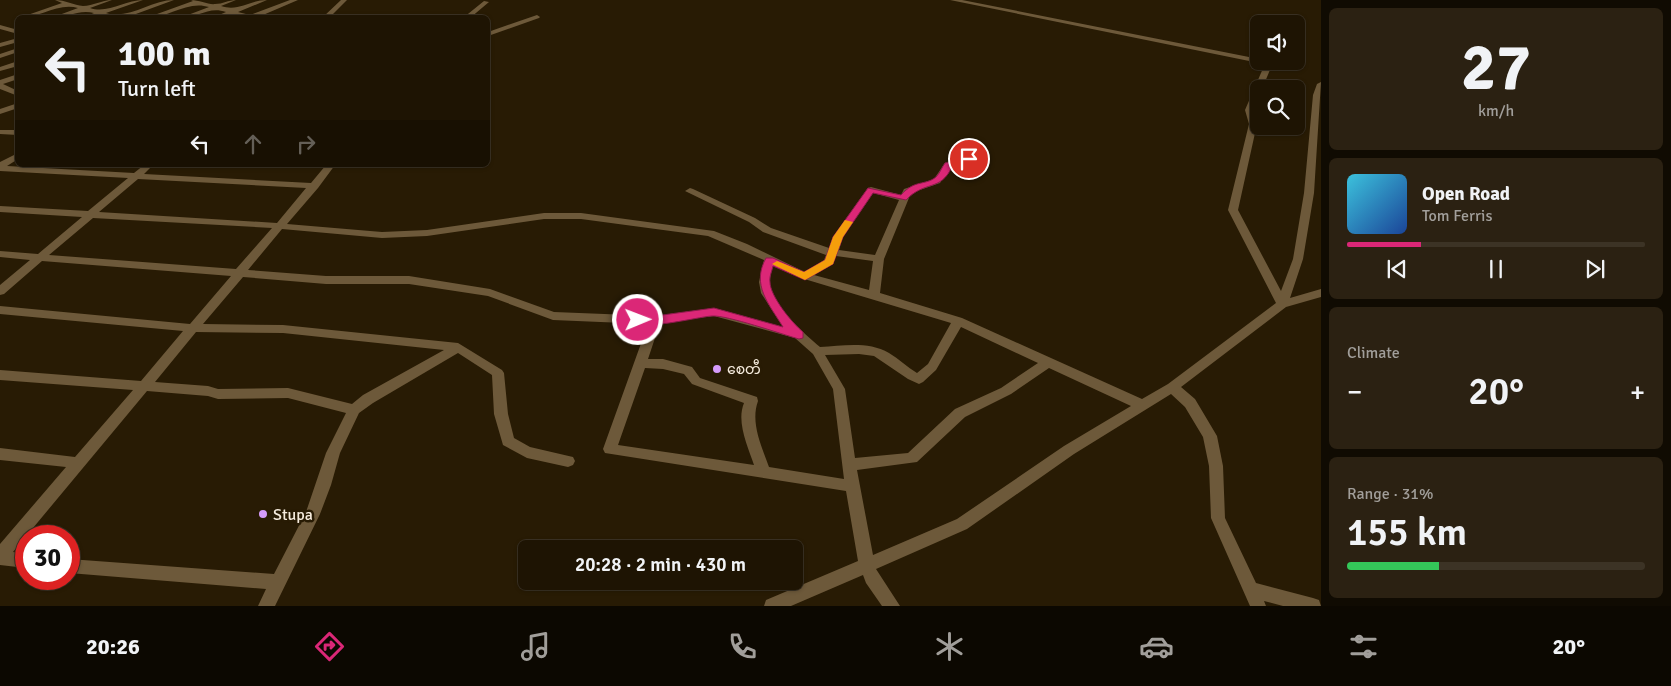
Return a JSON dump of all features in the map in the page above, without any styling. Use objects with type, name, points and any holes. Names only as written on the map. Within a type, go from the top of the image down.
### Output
[{"type":"street","points":[[58,0],[109,15]]},
{"type":"street","points":[[31,15],[78,0]]},
{"type":"street","points":[[63,15],[109,0]]},
{"type":"street","points":[[94,15],[140,0]]},
{"type":"street","points":[[126,15],[171,0]]},
{"type":"street","points":[[157,15],[198,0],[244,15]]},
{"type":"street","points":[[191,15],[233,0]]},
{"type":"street","points":[[223,15],[264,0]]},
{"type":"street","points":[[255,15],[295,0]]},
{"type":"street","points":[[329,15],[344,0]]},
{"type":"street","points":[[950,7],[954,0],[1250,59]]},
{"type":"street","points":[[470,15],[486,2]]},
{"type":"street","points":[[490,33],[537,16]]},
{"type":"street","points":[[0,26],[9,22]]},
{"type":"street","points":[[0,26],[15,31]]},
{"type":"street","points":[[0,34],[15,31]]},
{"type":"street","points":[[0,45],[15,41]]},
{"type":"street","points":[[0,56],[15,51]]},
{"type":"street","points":[[0,69],[15,64]]},
{"type":"street","points":[[1266,70],[1249,110],[1253,124],[1233,210],[1282,304]]},
{"type":"street","points":[[0,84],[15,77]]},
{"type":"street","points":[[0,84],[15,92]]},
{"type":"street","points":[[1282,304],[1298,259],[1309,193],[1317,95],[1321,84]]},
{"type":"street","points":[[0,96],[15,92]]},
{"type":"street","points":[[0,112],[15,106]]},
{"type":"street","points":[[0,132],[15,133]]},
{"type":"street","points":[[0,167],[15,157]]},
{"type":"street","points":[[874,295],[879,259],[903,198],[913,187],[937,180],[942,176],[948,165],[969,159]]},
{"type":"street","points":[[0,167],[315,186]]},
{"type":"street","points":[[0,291],[147,167]]},
{"type":"street","points":[[0,557],[329,167]]},
{"type":"street","points":[[805,276],[829,262],[838,237],[871,190],[903,198]]},
{"type":"street","points":[[690,192],[752,220],[767,230],[832,252],[879,259]]},
{"type":"street","points":[[0,209],[280,226],[382,235],[426,233],[544,216],[581,216],[710,233],[805,276],[958,321],[1050,361],[1142,405]]},
{"type":"street","points":[[0,254],[326,280],[409,280],[490,293],[553,316],[655,320],[714,312],[799,335]]},
{"type":"street","points":[[769,260],[764,282],[768,293],[789,326],[817,352],[839,389],[852,486],[867,566],[872,578],[892,606]]},
{"type":"street","points":[[772,606],[962,524],[1069,450],[1172,387],[1282,304],[1321,293]]},
{"type":"street","points":[[0,310],[194,328],[283,329],[458,347],[498,372],[501,414],[508,441],[527,452],[568,461]]},
{"type":"street","points":[[655,320],[642,363],[610,449],[852,486]]},
{"type":"street","points":[[817,352],[873,351],[898,366],[908,375],[919,379],[932,367],[958,321]]},
{"type":"street","points":[[266,606],[313,514],[333,453],[354,410],[368,399],[458,347]]},
{"type":"street","points":[[849,465],[912,458],[960,413],[1006,391],[1050,361]]},
{"type":"street","points":[[642,363],[663,364],[688,370],[696,381],[752,401],[747,413],[748,422],[763,472]]},
{"type":"street","points":[[0,375],[144,386],[218,394],[288,393],[354,410]]},
{"type":"street","points":[[1172,387],[1190,403],[1210,436],[1216,466],[1218,518],[1258,606]]},
{"type":"street","points":[[0,454],[79,463]]},
{"type":"street","points":[[0,557],[15,559]]},
{"type":"street","points":[[80,567],[279,582]]},
{"type":"street","points":[[1250,588],[1314,606]]},
{"type":"slow traffic","points":[[777,264],[805,276],[820,268],[829,262],[837,239],[849,222]]},
{"type":"place","name":"စေတီ","points":[[717,369]]},
{"type":"place","name":"Stupa","points":[[263,514]]},
{"type":"route","points":[[638,320],[655,320],[714,312],[799,335],[789,326],[768,293],[764,282],[769,260],[805,276],[829,262],[838,237],[871,190],[903,198],[907,191],[913,187],[937,180],[942,176],[948,165],[969,159]]}]
